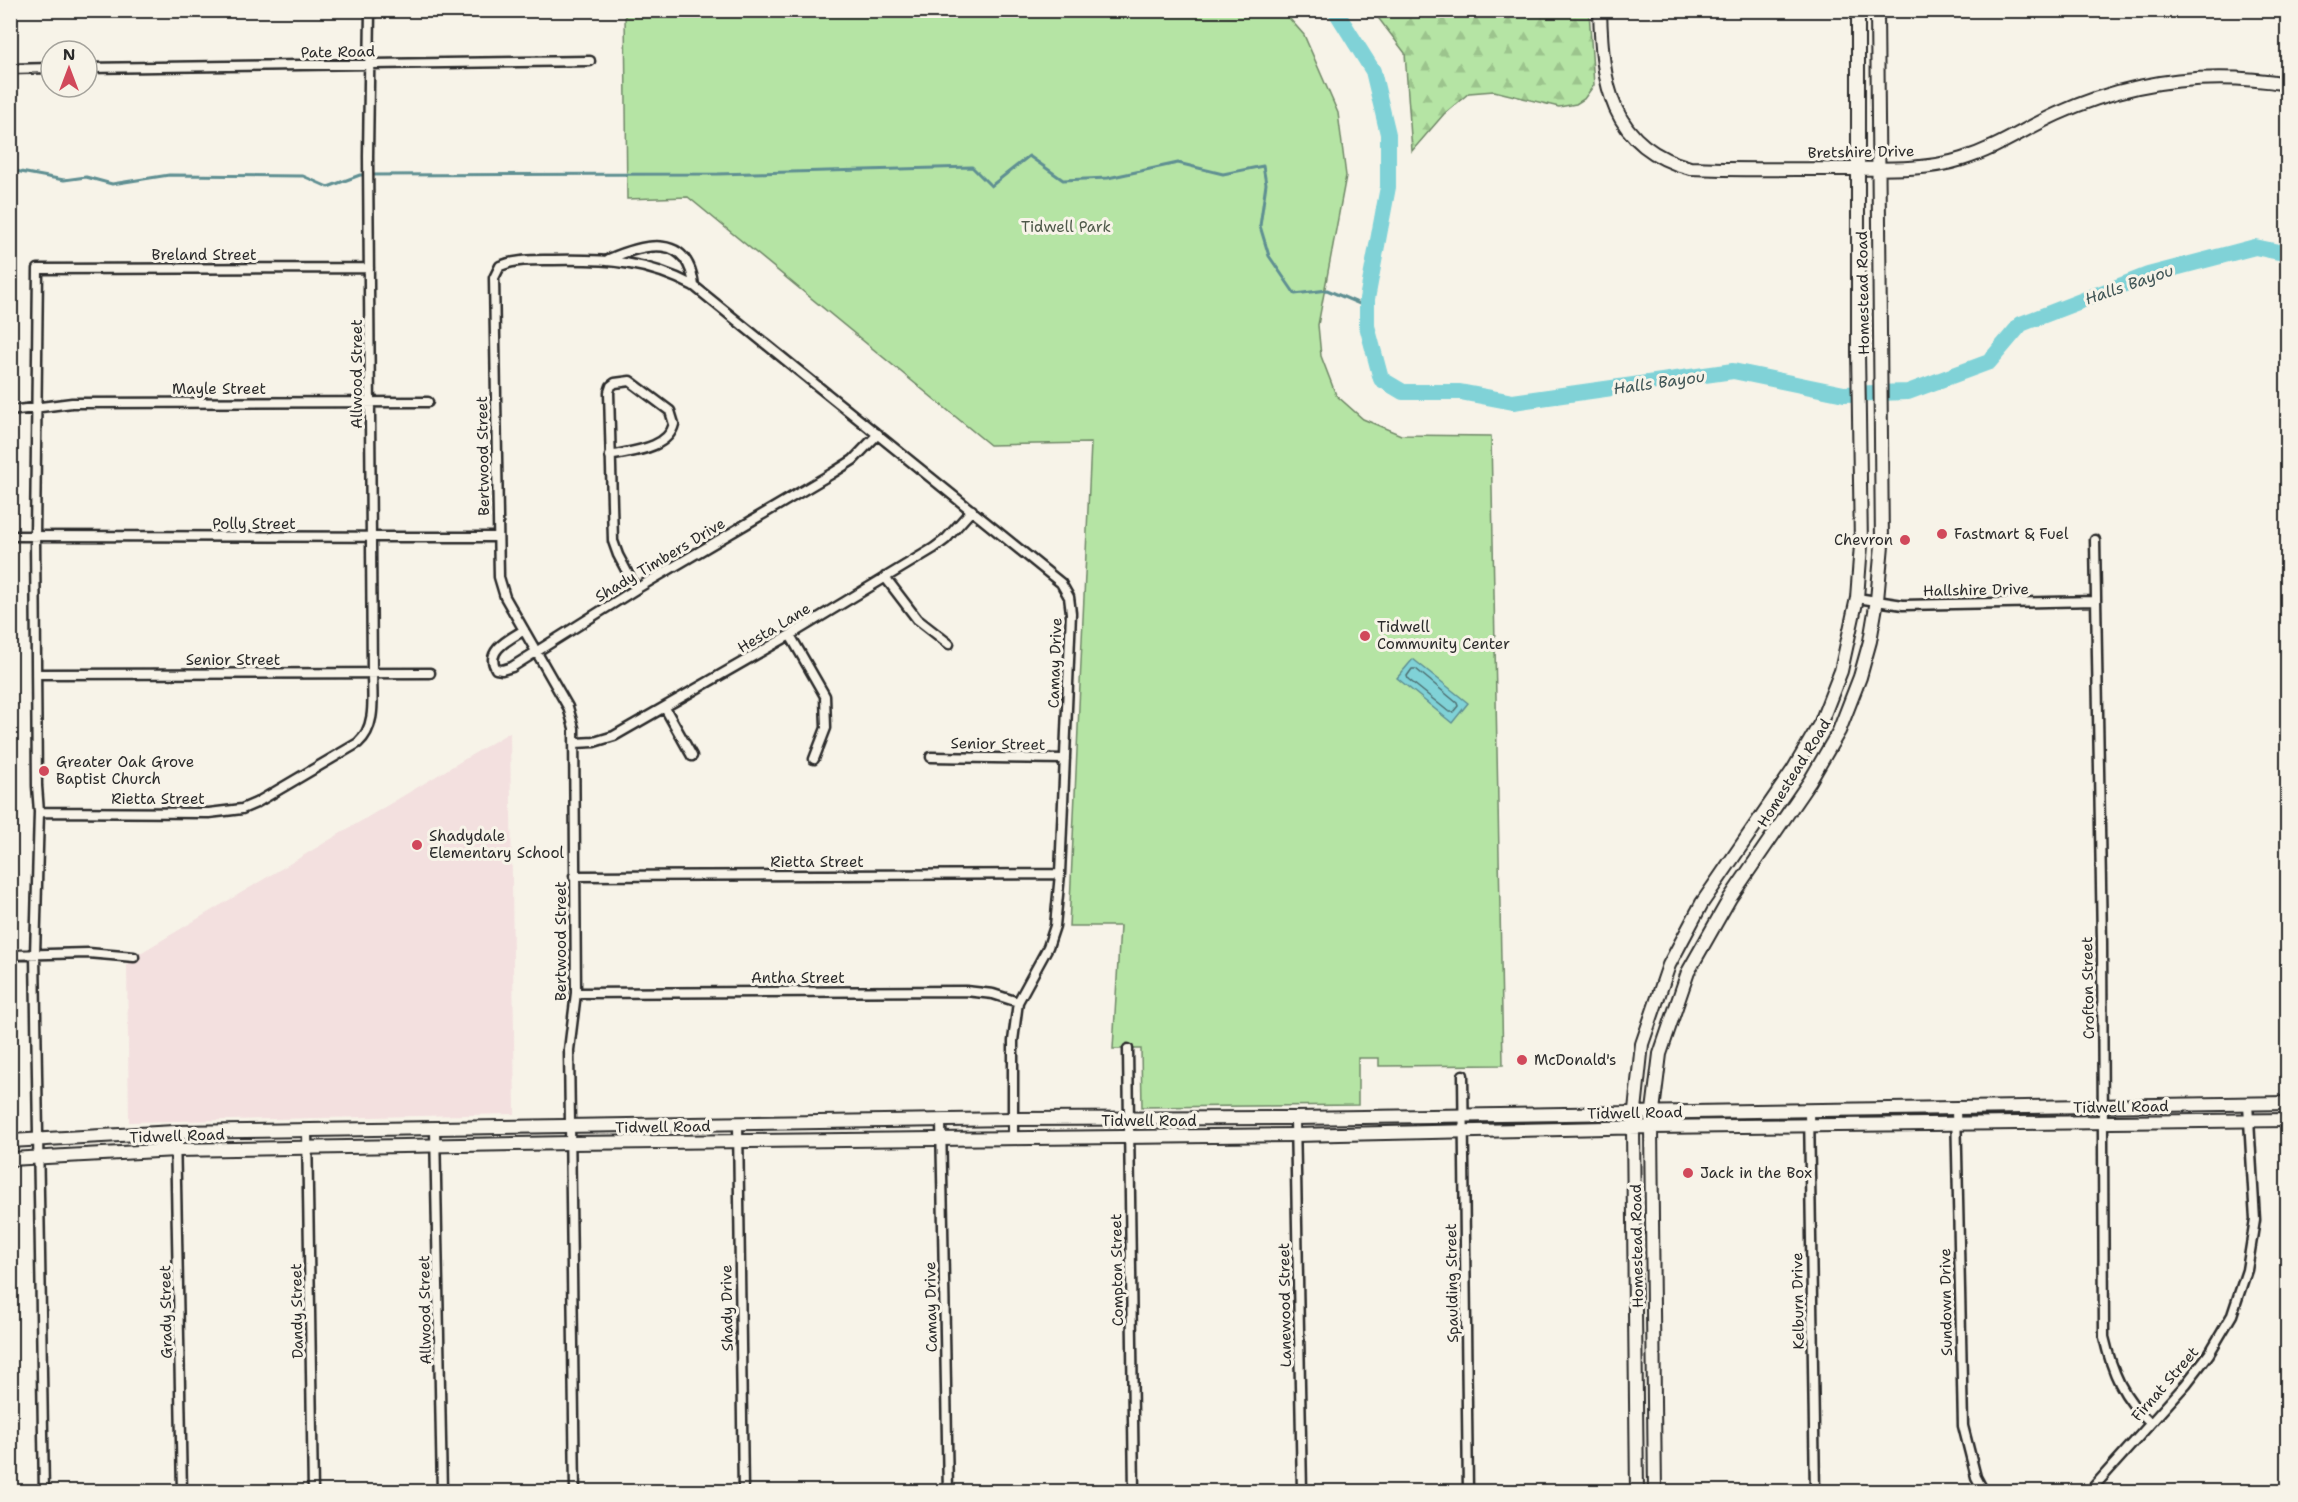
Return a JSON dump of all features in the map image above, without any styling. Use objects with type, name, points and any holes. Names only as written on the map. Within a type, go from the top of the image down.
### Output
[{"type":"main road","name":"Bretshire Drive","points":[[1600,10],[1606,85],[1614,106],[1626,126],[1655,155],[1672,164],[1690,168],[1913,168],[1961,159],[2002,144],[2064,111],[2127,88],[2192,78],[2258,79],[2288,84]]},
{"type":"main road","name":"Homestead Road","points":[[1637,1491],[1633,1129],[1642,1044],[1669,965],[1702,903],[1793,770],[1821,722],[1841,671],[1857,598],[1861,545],[1858,352],[1858,10]]},
{"type":"main road","name":"Homestead Road","points":[[1655,1491],[1651,1127],[1660,1054],[1688,972],[1730,898],[1810,781],[1839,731],[1860,677],[1870,641],[1877,600],[1881,545],[1881,462],[1877,10]]},
{"type":"main road","points":[[1858,30],[1877,29]]},
{"type":"main road","points":[[1858,321],[1879,322]]},
{"type":"main road","points":[[1860,464],[1881,462]]},
{"type":"main road","points":[[1821,722],[1839,731]]},
{"type":"main road","points":[[1746,838],[1764,848]]},
{"type":"main road","name":"Tidwell Road","points":[[10,1141],[176,1132],[2288,1103]]},
{"type":"main road","name":"Tidwell Road","points":[[10,1158],[176,1150],[571,1143],[2288,1120]]},
{"type":"main road","points":[[1634,1265],[1652,1266]]},
{"type":"main road","points":[[1636,1409],[1654,1407]]},
{"type":"street","name":"Allwood Street","points":[[365,737],[372,719],[368,156],[370,10]]},
{"type":"street","name":"Pate Road","points":[[99,68],[590,61]]},
{"type":"street","points":[[10,69],[39,68]]},
{"type":"street","name":"Camay Drive","points":[[606,260],[642,247],[665,246],[678,253],[687,262],[693,275],[694,286]]},
{"type":"street","name":"Camay Drive","points":[[500,266],[514,260],[606,260],[654,268],[694,286],[1061,583],[1069,597],[1071,613],[1060,874],[1055,926],[1047,947],[1018,1002],[1013,1041],[1013,1137]]},
{"type":"street","name":"Bertwood Street","points":[[500,266],[494,278],[499,577],[505,597],[568,707],[574,728],[575,743],[576,993],[569,1050],[575,1491]]},
{"type":"street","name":"Breland Street","points":[[36,407],[38,269],[369,268]]},
{"type":"street","points":[[610,456],[660,442],[669,436],[674,424],[670,411],[630,381],[615,383],[611,386],[610,456],[613,541],[636,589]]},
{"type":"street","name":"Mayle Street","points":[[10,411],[72,403],[428,402]]},
{"type":"street","points":[[36,407],[36,674],[39,812],[35,955],[44,1491]]},
{"type":"street","name":"Shady Timbers Drive","points":[[524,630],[496,651],[493,664],[496,669],[512,667],[636,589],[853,460],[878,434]]},
{"type":"street","name":"Hesta Lane","points":[[575,743],[606,740],[790,635],[946,539],[972,510]]},
{"type":"street","name":"Polly Street","points":[[10,536],[497,537]]},
{"type":"street","name":"Crofton Street","points":[[2095,540],[2102,942],[2104,1337],[2116,1380],[2127,1398],[2150,1423]]},
{"type":"street","points":[[885,577],[917,619],[949,644]]},
{"type":"street","name":"Hallshire Drive","points":[[1857,598],[1904,606],[2095,601]]},
{"type":"street","points":[[790,635],[825,696],[826,728],[814,759]]},
{"type":"street","name":"Senior Street","points":[[36,674],[430,673]]},
{"type":"street","points":[[665,708],[692,756]]},
{"type":"street","name":"Rietta Street","points":[[39,812],[209,813],[242,809],[256,803],[365,737]]},
{"type":"street","name":"Senior Street","points":[[931,757],[1065,759]]},
{"type":"street","name":"Rietta Street","points":[[574,876],[1060,874]]},
{"type":"street","points":[[10,955],[88,953],[134,957]]},
{"type":"street","name":"Antha Street","points":[[576,993],[966,991],[993,994],[1018,1002]]},
{"type":"street","name":"Compton Street","points":[[1128,1049],[1134,1491]]},
{"type":"street","name":"Spaulding Street","points":[[1463,1075],[1468,1491]]},
{"type":"street","name":"Firnat Street","points":[[2089,1491],[2186,1384],[2209,1354],[2232,1315],[2247,1270],[2255,1220],[2248,1104]]},
{"type":"street","name":"Sundown Drive","points":[[1956,1108],[1962,1426],[1976,1477],[1984,1491]]},
{"type":"street","name":"Kelburn Drive","points":[[1809,1110],[1815,1491]]},
{"type":"street","name":"Lanewood Street","points":[[1295,1118],[1302,1491]]},
{"type":"street","name":"Camay Drive","points":[[941,1121],[948,1491]]},
{"type":"street","name":"Shady Drive","points":[[738,1124],[743,1491]]},
{"type":"street","name":"Allwood Street","points":[[435,1129],[442,1491]]},
{"type":"street","name":"Dandy Street","points":[[307,1131],[313,1491]]},
{"type":"street","name":"Grady Street","points":[[176,1132],[182,1491]]},
{"type":"shaded area","name":"Shadydale Elementary School","points":[[510,732],[515,1114],[129,1122],[127,961]]},
{"type":"green space","name":"Tidwell Park","points":[[1282,10],[1304,35],[1338,113],[1346,176],[1318,325],[1321,356],[1336,395],[1363,419],[1401,435],[1491,436],[1503,1065],[1379,1066],[1379,1058],[1358,1058],[1358,1105],[1142,1107],[1141,1049],[1113,1049],[1120,926],[1069,926],[1091,443],[990,445],[688,197],[627,199],[625,11]]},
{"type":"green space","points":[[1373,11],[1589,11],[1594,85],[1584,99],[1576,104],[1559,107],[1494,91],[1469,93],[1444,114],[1412,151],[1405,53]]},
{"type":"water","points":[[1413,659],[1468,703],[1452,723],[1397,678]]},
{"type":"waterway","name":"Halls Bayou","points":[[1335,10],[1373,71],[1388,134],[1388,187],[1367,299],[1367,326],[1381,379],[1403,392],[1460,392],[1513,402],[1733,371],[1844,394],[1908,392],[1989,362],[2021,324],[2148,275],[2255,247],[2288,254]]},
{"type":"waterway","points":[[10,170],[64,180],[86,177],[112,184],[169,175],[303,176],[328,187],[360,175],[718,174],[972,167],[991,186],[1029,156],[1063,180],[1108,178],[1178,163],[1223,174],[1263,166],[1266,184],[1260,226],[1269,256],[1295,294],[1327,290],[1367,307]]},
{"type":"place","name":"Fastmart & Fuel","points":[[1942,534]]},
{"type":"place","name":"Chevron","points":[[1905,540]]},
{"type":"place","name":"Tidwell Community Center","points":[[1365,636]]},
{"type":"place","name":"Greater Oak Grove Baptist Church","points":[[44,771]]},
{"type":"place","name":"Shadydale Elementary School","points":[[417,845]]},
{"type":"place","name":"McDonald's","points":[[1522,1060]]},
{"type":"place","name":"Jack in the Box","points":[[1688,1173]]}]
